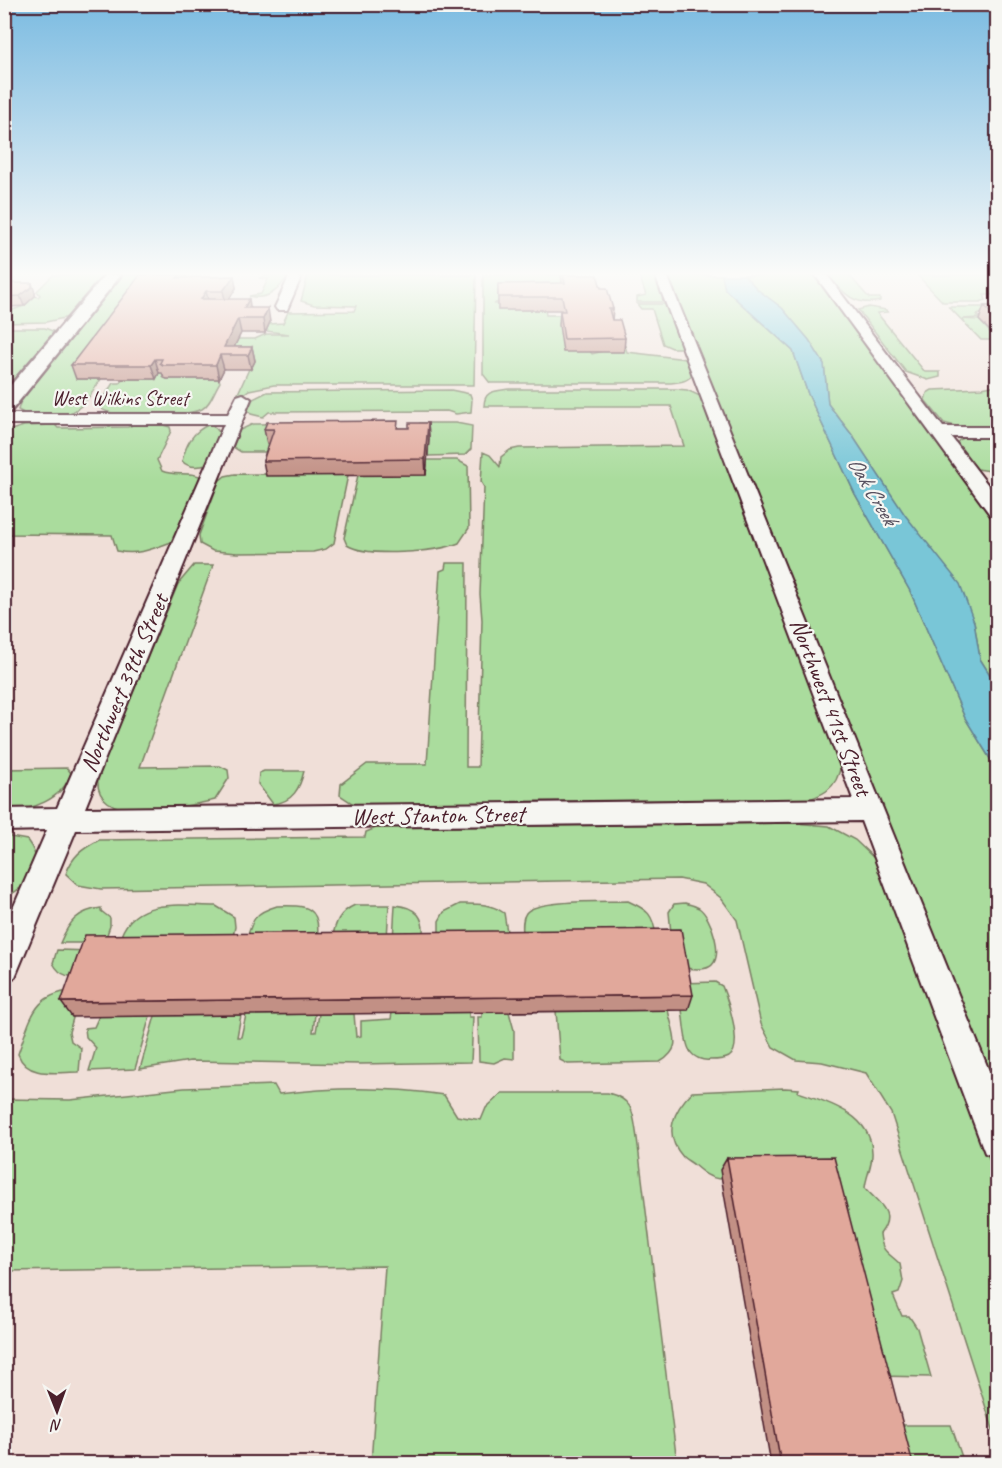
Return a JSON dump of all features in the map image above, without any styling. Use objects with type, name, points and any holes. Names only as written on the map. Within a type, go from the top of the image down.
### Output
[{"type":"main road","points":[[4,407],[56,344]]},
{"type":"street","name":"Northwest 41st Street","points":[[688,344],[872,810],[998,1140]]},
{"type":"street","points":[[871,344],[998,512]]},
{"type":"street","name":"West Wilkins Street","points":[[4,419],[239,409]]},
{"type":"street","name":"Northwest 39th Street","points":[[4,967],[239,409]]},
{"type":"street","points":[[937,432],[998,432]]},
{"type":"street","name":"West Stanton Street","points":[[4,820],[872,810]]},
{"type":"shaded area","points":[[5,344],[997,344],[997,1463],[5,1463]]},
{"type":"green space","points":[[5,344],[49,344],[5,399]]},
{"type":"green space","points":[[67,344],[105,344],[77,379],[101,379],[81,406],[68,414],[41,417],[18,410],[21,400]]},
{"type":"green space","points":[[236,344],[475,344],[474,385],[274,385],[249,390],[235,400],[251,369],[228,361]]},
{"type":"green space","points":[[483,344],[584,344],[592,354],[625,346],[627,352],[686,359],[693,373],[686,380],[670,383],[490,383],[483,374]]},
{"type":"green space","points":[[663,344],[682,345],[680,348],[672,348]]},
{"type":"green space","points":[[695,344],[785,344],[793,351],[808,394],[855,494],[910,591],[965,718],[997,770],[997,1088]]},
{"type":"green space","points":[[811,344],[866,344],[997,522],[997,686],[980,659],[974,622],[852,435],[828,404],[824,364]]},
{"type":"green space","points":[[884,344],[902,344],[925,372],[940,372],[940,377],[928,380],[906,372]]},
{"type":"green space","points":[[159,373],[166,373],[167,379],[219,379],[220,382],[208,404],[194,412],[134,415],[108,412],[100,408],[100,403],[113,383],[120,383],[123,379],[155,379]]},
{"type":"green space","points":[[997,385],[997,431],[967,429],[944,423],[925,400],[927,393],[932,390],[982,388]]},
{"type":"green space","points":[[509,389],[676,389],[687,390],[700,396],[841,764],[836,780],[826,791],[797,803],[509,806],[483,803],[366,807],[352,803],[340,795],[341,784],[367,764],[427,764],[440,571],[445,569],[446,563],[467,563],[466,767],[478,767],[483,452],[490,455],[500,467],[501,457],[510,450],[519,448],[684,446],[671,406],[484,406],[488,394]]},
{"type":"green space","points":[[451,390],[470,394],[471,412],[456,414],[447,411],[269,412],[263,417],[251,414],[248,410],[253,399],[267,392]]},
{"type":"green space","points":[[395,423],[401,431],[277,444],[274,452],[241,452],[233,447],[240,430],[253,424]]},
{"type":"green space","points":[[420,423],[456,423],[472,426],[471,449],[465,455],[428,456],[429,438],[411,427]]},
{"type":"green space","points":[[135,424],[159,424],[170,427],[171,431],[157,460],[162,471],[172,474],[193,474],[203,478],[174,541],[146,551],[132,553],[117,551],[112,535],[5,534],[4,432],[24,426],[128,427]]},
{"type":"green space","points":[[208,425],[215,427],[220,435],[209,464],[188,465],[182,461],[188,444],[198,431]]},
{"type":"green space","points":[[997,435],[997,472],[977,469],[957,443],[969,436]]},
{"type":"green space","points":[[427,460],[457,460],[468,466],[469,528],[459,543],[435,549],[402,552],[370,551],[347,545],[344,538],[358,475],[426,475]]},
{"type":"green space","points":[[235,474],[348,475],[334,543],[326,549],[313,552],[237,553],[213,551],[200,544],[199,535],[219,481],[225,476]]},
{"type":"green space","points":[[194,565],[213,565],[140,767],[220,766],[228,770],[229,778],[215,800],[164,809],[125,809],[110,803],[100,793],[98,777],[178,584]]},
{"type":"green space","points":[[67,768],[71,773],[67,782],[53,797],[25,809],[5,811],[4,769]]},
{"type":"green space","points":[[304,771],[291,797],[273,804],[258,784],[259,773]]},
{"type":"green space","points":[[794,823],[829,826],[855,840],[876,860],[997,1180],[997,1442],[891,1113],[866,1073],[822,1062],[796,1060],[773,1047],[761,1024],[737,920],[721,898],[703,884],[679,879],[101,889],[78,885],[66,874],[71,862],[78,854],[99,840],[365,837],[366,832],[376,828]]},
{"type":"green space","points":[[4,832],[11,832],[10,837],[27,840],[36,859],[34,874],[22,887],[5,898]]},
{"type":"green space","points":[[628,901],[648,914],[656,936],[523,937],[523,919],[526,913],[543,905]]},
{"type":"green space","points":[[685,903],[699,908],[712,928],[716,956],[709,967],[681,968],[672,944],[669,912],[674,904]]},
{"type":"green space","points":[[460,904],[488,906],[504,913],[508,938],[439,939],[439,921],[444,912]]},
{"type":"green space","points":[[172,905],[216,906],[234,917],[235,927],[232,941],[119,942],[125,927],[145,910]]},
{"type":"green space","points":[[355,905],[389,905],[387,938],[332,940],[339,919],[345,911]]},
{"type":"green space","points":[[395,905],[409,908],[418,915],[423,925],[423,939],[393,940]]},
{"type":"green space","points":[[277,906],[296,906],[310,910],[317,920],[317,940],[246,941],[259,914]]},
{"type":"green space","points":[[101,908],[101,911],[110,918],[110,926],[104,943],[60,943],[75,919],[86,912]]},
{"type":"green space","points":[[57,950],[95,951],[86,976],[71,976],[59,972],[53,963]]},
{"type":"green space","points":[[715,982],[722,986],[728,1002],[735,1044],[729,1057],[720,1060],[704,1060],[692,1053],[686,1042],[682,1010],[688,1010],[683,983]]},
{"type":"green space","points":[[81,990],[69,1032],[71,1041],[81,1048],[79,1072],[52,1073],[35,1071],[28,1067],[18,1054],[37,1008],[53,995],[65,991]]},
{"type":"green space","points":[[668,1010],[675,1040],[672,1051],[660,1062],[568,1064],[560,1060],[556,1011]]},
{"type":"green space","points":[[469,1012],[469,1017],[473,1017],[471,1062],[360,1064],[190,1061],[140,1069],[155,1016],[241,1015],[237,1037],[241,1037],[246,1015],[315,1014],[313,1032],[316,1032],[319,1014],[354,1014],[356,1037],[361,1036],[361,1021],[391,1019],[392,1013]]},
{"type":"green space","points":[[482,1012],[509,1012],[514,1030],[514,1059],[505,1058],[494,1063],[479,1061],[478,1017],[482,1017]]},
{"type":"green space","points":[[99,1016],[150,1016],[135,1069],[89,1071],[96,1048],[86,1037],[85,1028],[94,1027]]},
{"type":"green space","points":[[274,1085],[279,1094],[362,1089],[403,1090],[444,1095],[457,1116],[481,1120],[486,1108],[502,1093],[608,1093],[628,1104],[635,1122],[677,1463],[371,1463],[385,1266],[5,1271],[5,1099],[70,1100],[184,1088]]},
{"type":"green space","points":[[799,1089],[798,1092],[834,1105],[846,1112],[864,1128],[870,1139],[872,1156],[865,1188],[886,1214],[887,1220],[880,1234],[882,1245],[886,1252],[900,1264],[903,1281],[899,1293],[893,1295],[902,1316],[909,1316],[917,1328],[931,1377],[876,1376],[721,1170],[722,1179],[703,1173],[684,1158],[673,1140],[672,1131],[676,1114],[692,1092]]},
{"type":"green space","points":[[888,1425],[951,1425],[964,1463],[898,1463]]},
{"type":"water","name":"Oak Creek","points":[[785,344],[811,344],[824,364],[828,404],[852,435],[905,515],[960,584],[974,622],[980,659],[997,686],[997,770],[965,718],[910,591],[855,494],[808,394],[793,351]]},
{"type":"building","points":[[87,344],[226,344],[224,347],[252,347],[248,355],[220,355],[216,365],[163,365],[160,363],[162,359],[155,359],[151,365],[71,365]]},
{"type":"building","points":[[398,421],[397,428],[409,428],[409,423],[428,423],[425,459],[263,461],[274,429],[264,429],[267,422]]},
{"type":"building","points":[[681,929],[693,995],[61,1002],[85,935]]},
{"type":"building","points":[[834,1157],[913,1464],[781,1464],[727,1158]]}]
